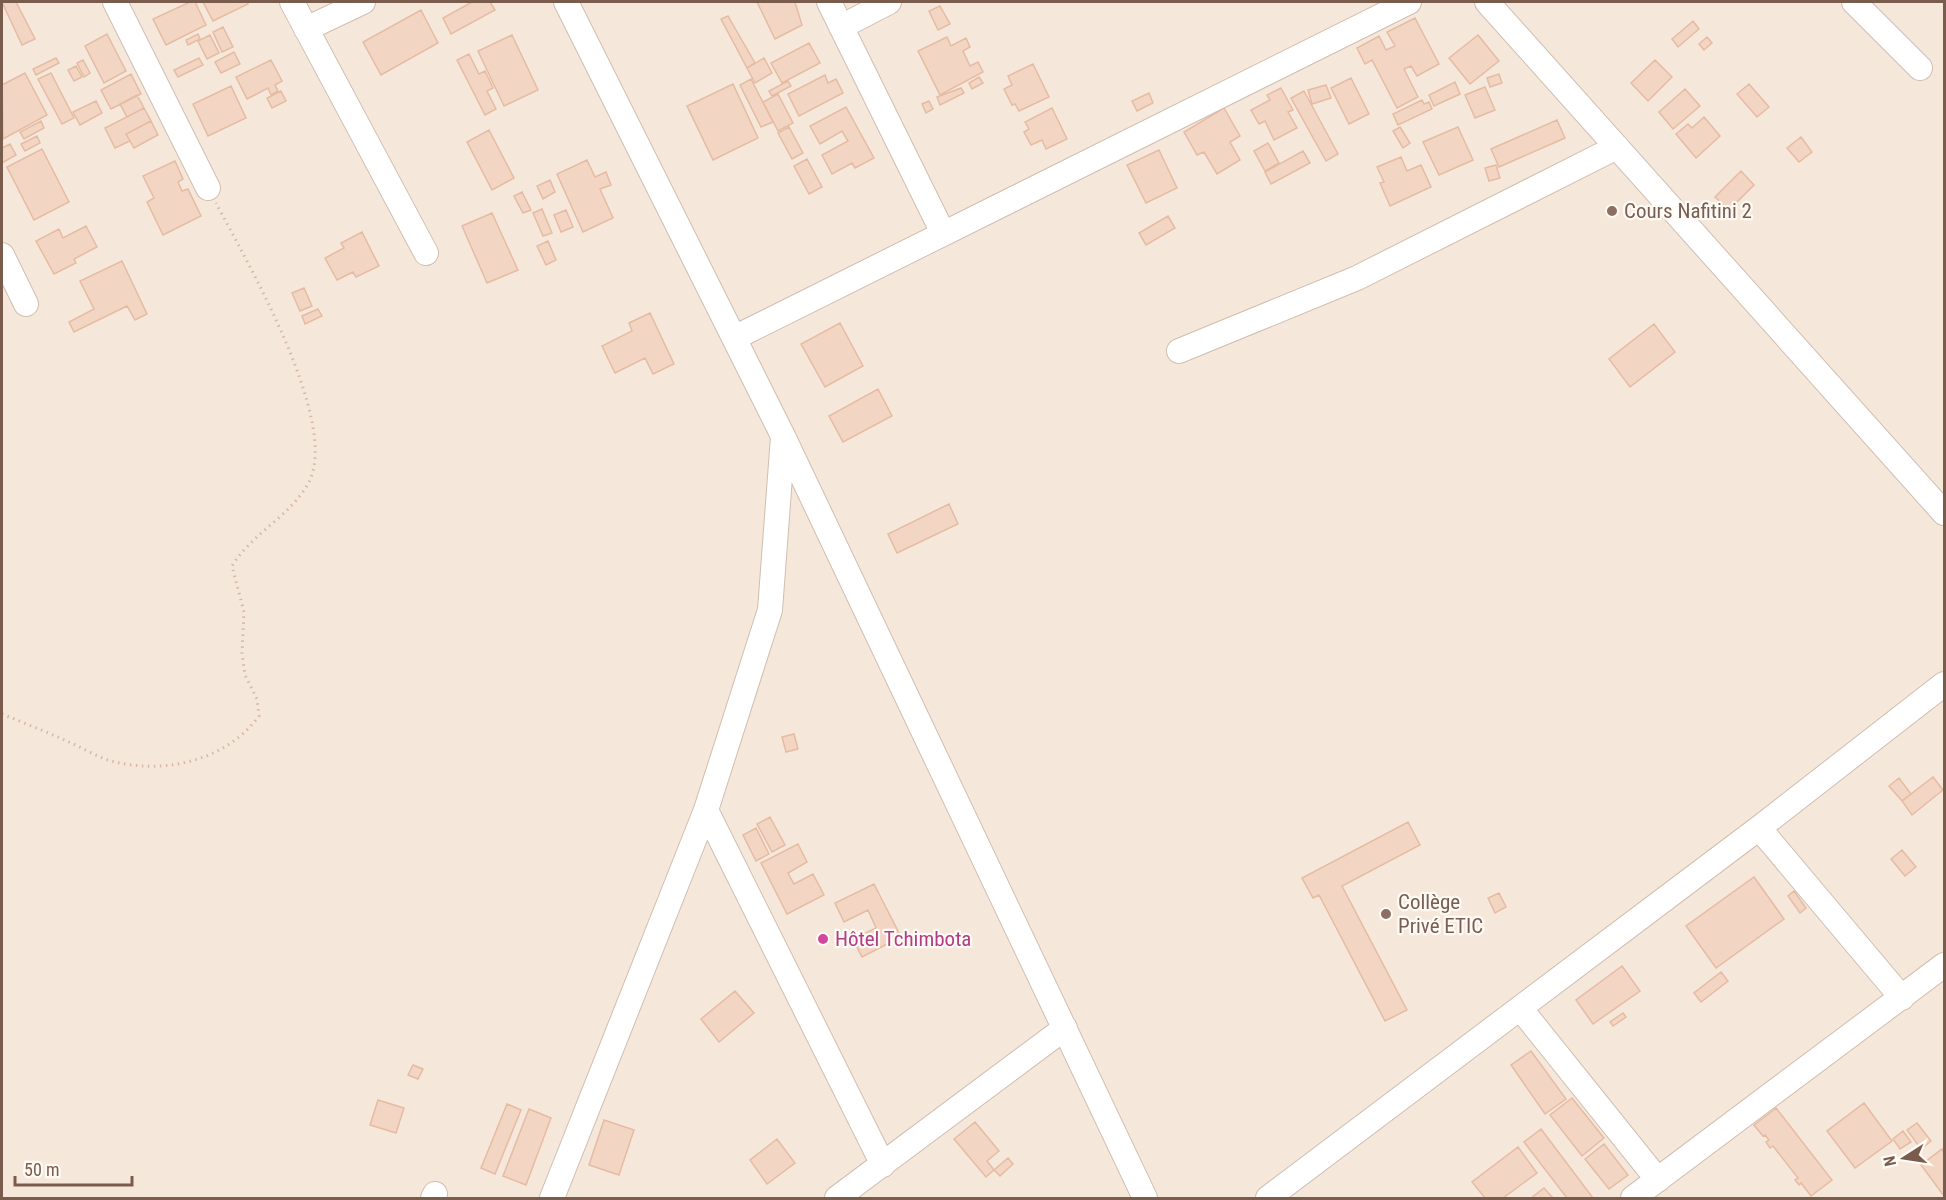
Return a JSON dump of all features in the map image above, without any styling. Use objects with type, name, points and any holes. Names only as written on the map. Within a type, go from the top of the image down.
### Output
[{"type":"street","points":[[115,2],[208,188]]},
{"type":"street","points":[[292,2],[426,253]]},
{"type":"street","points":[[306,29],[363,2]]},
{"type":"street","points":[[566,2],[783,436],[1145,1198]]},
{"type":"street","points":[[829,2],[943,233]]},
{"type":"street","points":[[841,27],[889,2]]},
{"type":"street","points":[[734,338],[1409,2]]},
{"type":"street","points":[[1487,2],[1944,513]]},
{"type":"street","points":[[1854,2],[1920,68]]},
{"type":"street","points":[[1179,351],[1357,278],[1617,147]]},
{"type":"street","points":[[2,255],[26,304]]},
{"type":"street","points":[[552,1198],[706,810],[770,610],[783,436]]},
{"type":"street","points":[[1268,1198],[1759,828],[1944,684]]},
{"type":"street","points":[[706,810],[883,1165]]},
{"type":"street","points":[[1759,828],[1902,998]]},
{"type":"street","points":[[1633,1198],[1902,998],[1944,964]]},
{"type":"street","points":[[1520,1008],[1658,1180]]},
{"type":"street","points":[[837,1198],[1065,1028]]},
{"type":"path","points":[[2,714],[111,761],[158,767],[198,760],[228,747],[247,732],[259,716],[256,699],[245,675],[242,653],[244,612],[232,566],[250,544],[290,507],[309,481],[317,453],[303,384],[266,295],[208,188]]},
{"type":"shaded area","points":[[2,2],[1944,2],[1944,1198],[2,1198]]},
{"type":"building","points":[[2,2],[16,2],[35,39],[22,45]]},
{"type":"building","points":[[190,2],[195,2],[206,25],[166,45],[153,19]]},
{"type":"building","points":[[203,2],[247,2],[248,4],[213,21]]},
{"type":"building","points":[[472,2],[490,2],[495,10],[451,34],[443,18]]},
{"type":"building","points":[[757,2],[795,2],[802,25],[775,39]]},
{"type":"building","points":[[940,6],[950,24],[938,30],[929,11]]},
{"type":"building","points":[[421,10],[438,43],[381,75],[363,42]]},
{"type":"building","points":[[728,16],[755,63],[747,68],[721,19]]},
{"type":"building","points":[[1415,18],[1439,64],[1417,76],[1411,66],[1404,69],[1418,97],[1397,108],[1372,60],[1365,64],[1357,48],[1379,36],[1386,50],[1395,46],[1387,32]]},
{"type":"building","points":[[1693,21],[1699,29],[1678,47],[1672,39]]},
{"type":"building","points":[[223,27],[233,47],[222,52],[213,32]]},
{"type":"building","points":[[107,34],[126,71],[104,83],[85,46]]},
{"type":"building","points":[[198,34],[200,39],[188,45],[186,40]]},
{"type":"building","points":[[210,35],[219,53],[207,59],[198,41]]},
{"type":"building","points":[[512,35],[538,90],[504,106],[478,51]]},
{"type":"building","points":[[1478,35],[1499,61],[1470,84],[1449,58]]},
{"type":"building","points":[[947,37],[951,46],[966,38],[970,47],[963,51],[970,66],[978,62],[983,72],[940,95],[918,51]]},
{"type":"building","points":[[1707,37],[1712,43],[1704,50],[1699,44]]},
{"type":"building","points":[[809,43],[820,63],[782,83],[771,63]]},
{"type":"building","points":[[234,52],[240,64],[221,73],[215,62]]},
{"type":"building","points":[[469,54],[479,74],[485,71],[493,88],[487,91],[496,109],[485,115],[457,60]]},
{"type":"building","points":[[56,58],[59,63],[36,75],[33,69]]},
{"type":"building","points":[[199,58],[203,65],[178,77],[174,70]]},
{"type":"building","points":[[764,58],[772,73],[755,83],[747,68]]},
{"type":"building","points":[[83,60],[90,73],[84,77],[77,63]]},
{"type":"building","points":[[271,60],[282,81],[275,85],[278,91],[271,95],[268,88],[247,99],[236,77]]},
{"type":"building","points":[[1655,60],[1672,77],[1648,101],[1631,83]]},
{"type":"building","points":[[1033,64],[1049,97],[1019,111],[1015,104],[1012,105],[1004,89],[1012,85],[1008,76]]},
{"type":"building","points":[[76,66],[82,77],[74,81],[68,70]]},
{"type":"building","points":[[25,73],[47,115],[3,139],[2,85]]},
{"type":"building","points":[[51,73],[74,118],[62,124],[38,79]]},
{"type":"building","points":[[131,74],[141,94],[111,109],[101,90]]},
{"type":"building","points":[[1499,74],[1502,83],[1490,87],[1487,78]]},
{"type":"building","points":[[825,75],[828,83],[836,79],[843,93],[799,116],[788,94]]},
{"type":"building","points":[[979,77],[983,83],[972,89],[969,83]]},
{"type":"building","points":[[1351,78],[1369,114],[1349,124],[1331,88]]},
{"type":"building","points":[[751,79],[773,122],[761,127],[740,85]]},
{"type":"building","points":[[788,81],[791,86],[772,96],[769,91]]},
{"type":"building","points":[[1455,82],[1460,94],[1434,106],[1429,95]]},
{"type":"building","points":[[733,84],[758,138],[713,160],[687,106]]},
{"type":"building","points":[[1749,84],[1769,107],[1757,117],[1737,94]]},
{"type":"building","points":[[1326,85],[1331,98],[1312,104],[1308,90]]},
{"type":"building","points":[[231,86],[246,118],[208,136],[193,104]]},
{"type":"building","points":[[1485,87],[1495,110],[1475,118],[1465,95]]},
{"type":"building","points":[[961,88],[964,93],[940,105],[937,97]]},
{"type":"building","points":[[1281,88],[1293,110],[1288,112],[1297,128],[1274,140],[1265,121],[1259,124],[1251,110],[1270,100],[1267,95]]},
{"type":"building","points":[[1685,89],[1700,106],[1673,129],[1659,112]]},
{"type":"building","points":[[281,91],[286,101],[272,108],[267,98]]},
{"type":"building","points":[[1304,91],[1338,154],[1326,161],[1291,98]]},
{"type":"building","points":[[1149,93],[1153,103],[1137,111],[1132,101]]},
{"type":"building","points":[[778,94],[793,123],[778,131],[763,102]]},
{"type":"building","points":[[137,95],[144,108],[127,117],[120,104]]},
{"type":"building","points":[[1422,100],[1424,104],[1429,102],[1432,109],[1398,125],[1393,114]]},
{"type":"building","points":[[96,101],[102,113],[80,125],[73,112]]},
{"type":"building","points":[[929,101],[933,109],[926,113],[922,104]]},
{"type":"building","points":[[846,107],[874,158],[855,168],[852,163],[832,174],[822,155],[848,141],[842,131],[820,144],[810,126]]},
{"type":"building","points":[[144,108],[151,121],[126,134],[130,141],[115,148],[105,128]]},
{"type":"building","points":[[1052,108],[1067,139],[1046,149],[1042,140],[1031,145],[1024,132],[1029,129],[1025,122]]},
{"type":"building","points":[[1224,108],[1240,136],[1230,142],[1240,160],[1217,174],[1204,152],[1197,155],[1184,132]]},
{"type":"building","points":[[1704,117],[1720,136],[1696,158],[1676,134],[1688,124],[1692,128]]},
{"type":"building","points":[[1557,120],[1565,138],[1499,167],[1491,149]]},
{"type":"building","points":[[41,121],[44,128],[24,139],[20,132]]},
{"type":"building","points":[[151,121],[158,135],[134,148],[126,134]]},
{"type":"building","points":[[789,127],[803,153],[792,159],[778,133]]},
{"type":"building","points":[[1400,127],[1410,143],[1403,148],[1393,131]]},
{"type":"building","points":[[1458,127],[1473,160],[1439,175],[1423,142]]},
{"type":"building","points":[[489,130],[514,178],[492,190],[467,142]]},
{"type":"building","points":[[37,136],[40,143],[25,151],[21,144]]},
{"type":"building","points":[[1801,137],[1812,152],[1799,162],[1787,148]]},
{"type":"building","points":[[1268,143],[1279,163],[1265,171],[1254,151]]},
{"type":"building","points":[[10,144],[16,155],[2,163],[2,148]]},
{"type":"building","points":[[42,149],[69,202],[34,220],[7,167]]},
{"type":"building","points":[[1159,150],[1177,188],[1146,203],[1127,165]]},
{"type":"building","points":[[1303,151],[1310,163],[1271,184],[1265,172]]},
{"type":"building","points":[[1401,157],[1407,171],[1421,165],[1431,187],[1390,206],[1380,183],[1384,182],[1377,167]]},
{"type":"building","points":[[807,159],[822,187],[809,194],[794,166]]},
{"type":"building","points":[[587,160],[595,177],[606,172],[611,185],[600,189],[613,218],[583,232],[557,174]]},
{"type":"building","points":[[175,161],[183,179],[178,182],[182,191],[188,189],[201,216],[163,235],[147,202],[154,198],[143,176]]},
{"type":"building","points":[[1496,165],[1500,178],[1489,181],[1485,168]]},
{"type":"building","points":[[1741,171],[1754,185],[1729,210],[1715,197]]},
{"type":"building","points":[[550,180],[555,192],[543,199],[537,186]]},
{"type":"building","points":[[522,192],[531,210],[523,213],[514,196]]},
{"type":"building","points":[[542,209],[552,233],[543,236],[533,213]]},
{"type":"building","points":[[566,210],[573,227],[561,232],[554,215]]},
{"type":"building","points":[[492,213],[518,270],[487,283],[462,226]]},
{"type":"building","points":[[1168,216],[1175,228],[1146,245],[1139,233]]},
{"type":"building","points":[[86,226],[97,247],[74,259],[76,263],[54,274],[36,241],[59,229],[63,238]]},
{"type":"building","points":[[362,232],[379,266],[356,277],[353,272],[337,280],[325,258],[344,248],[341,243]]},
{"type":"building","points":[[548,241],[556,260],[546,265],[537,246]]},
{"type":"building","points":[[122,261],[147,314],[135,320],[127,306],[74,332],[69,322],[94,309],[80,281]]},
{"type":"building","points":[[304,288],[312,306],[300,311],[292,293]]},
{"type":"building","points":[[318,309],[322,316],[305,324],[302,316]]},
{"type":"building","points":[[650,313],[674,364],[653,374],[645,358],[615,373],[602,346],[632,331],[629,323]]},
{"type":"building","points":[[840,323],[863,366],[825,387],[801,344]]},
{"type":"building","points":[[1654,324],[1675,352],[1630,387],[1609,359]]},
{"type":"building","points":[[878,389],[892,416],[843,442],[829,416]]},
{"type":"building","points":[[949,504],[958,524],[897,553],[888,534]]},
{"type":"building","points":[[794,734],[798,749],[786,752],[782,737]]},
{"type":"building","points":[[1933,777],[1943,790],[1912,815],[1902,801]]},
{"type":"building","points":[[1899,778],[1911,794],[1902,801],[1889,786]]},
{"type":"building","points":[[770,817],[785,845],[772,852],[757,824]]},
{"type":"building","points":[[1408,822],[1420,845],[1342,886],[1407,1010],[1385,1021],[1319,895],[1313,898],[1302,878]]},
{"type":"building","points":[[756,828],[769,854],[756,861],[743,835]]},
{"type":"building","points":[[798,844],[807,862],[788,873],[794,884],[813,874],[824,895],[787,914],[761,863]]},
{"type":"building","points":[[1902,850],[1916,867],[1905,876],[1891,859]]},
{"type":"building","points":[[1754,877],[1784,919],[1716,968],[1686,926]]},
{"type":"building","points":[[874,884],[901,937],[862,957],[853,939],[876,928],[868,910],[844,922],[835,903]]},
{"type":"building","points":[[1794,891],[1806,908],[1800,913],[1788,896]]},
{"type":"building","points":[[1499,893],[1506,907],[1495,913],[1488,898]]},
{"type":"building","points":[[1622,966],[1640,991],[1593,1024],[1576,1000]]},
{"type":"building","points":[[1721,972],[1728,981],[1701,1002],[1694,993]]},
{"type":"building","points":[[735,991],[754,1013],[719,1042],[701,1019]]},
{"type":"building","points":[[1623,1013],[1626,1017],[1613,1026],[1610,1022]]},
{"type":"building","points":[[1531,1051],[1566,1099],[1545,1114],[1511,1065]]},
{"type":"building","points":[[413,1065],[423,1069],[418,1079],[408,1075]]},
{"type":"building","points":[[1572,1098],[1604,1138],[1582,1156],[1550,1115]]},
{"type":"building","points":[[378,1100],[404,1108],[396,1133],[370,1125]]},
{"type":"building","points":[[1864,1103],[1892,1141],[1855,1168],[1827,1131]]},
{"type":"building","points":[[507,1104],[521,1110],[495,1174],[481,1168]]},
{"type":"building","points":[[1776,1108],[1832,1180],[1811,1196],[1801,1183],[1799,1185],[1795,1180],[1798,1178],[1773,1146],[1770,1148],[1766,1142],[1769,1140],[1754,1125]]},
{"type":"building","points":[[529,1109],[551,1118],[526,1185],[503,1176]]},
{"type":"building","points":[[604,1120],[634,1130],[619,1175],[589,1165]]},
{"type":"building","points":[[975,1122],[999,1151],[987,1161],[994,1170],[986,1177],[954,1139]]},
{"type":"building","points":[[1917,1123],[1931,1141],[1921,1149],[1907,1130]]},
{"type":"building","points":[[1541,1129],[1593,1198],[1567,1198],[1524,1142]]},
{"type":"building","points":[[1903,1131],[1911,1142],[1900,1149],[1893,1139]]},
{"type":"building","points":[[777,1139],[795,1163],[767,1184],[750,1160]]},
{"type":"building","points":[[1604,1144],[1628,1175],[1609,1189],[1585,1159]]},
{"type":"building","points":[[1518,1147],[1537,1173],[1503,1198],[1485,1198],[1472,1182]]},
{"type":"building","points":[[1942,1149],[1944,1153],[1944,1196],[1921,1165]]},
{"type":"building","points":[[1008,1158],[1013,1164],[1000,1176],[994,1170]]},
{"type":"building","points":[[1544,1188],[1553,1198],[1531,1198]]},
{"type":"place","name":"Cours Nafitini 2","points":[[1612,211]]},
{"type":"place","name":"Collège Privé ETIC","points":[[1386,914]]},
{"type":"place","name":"Hôtel Tchimbota","points":[[823,939]]}]
